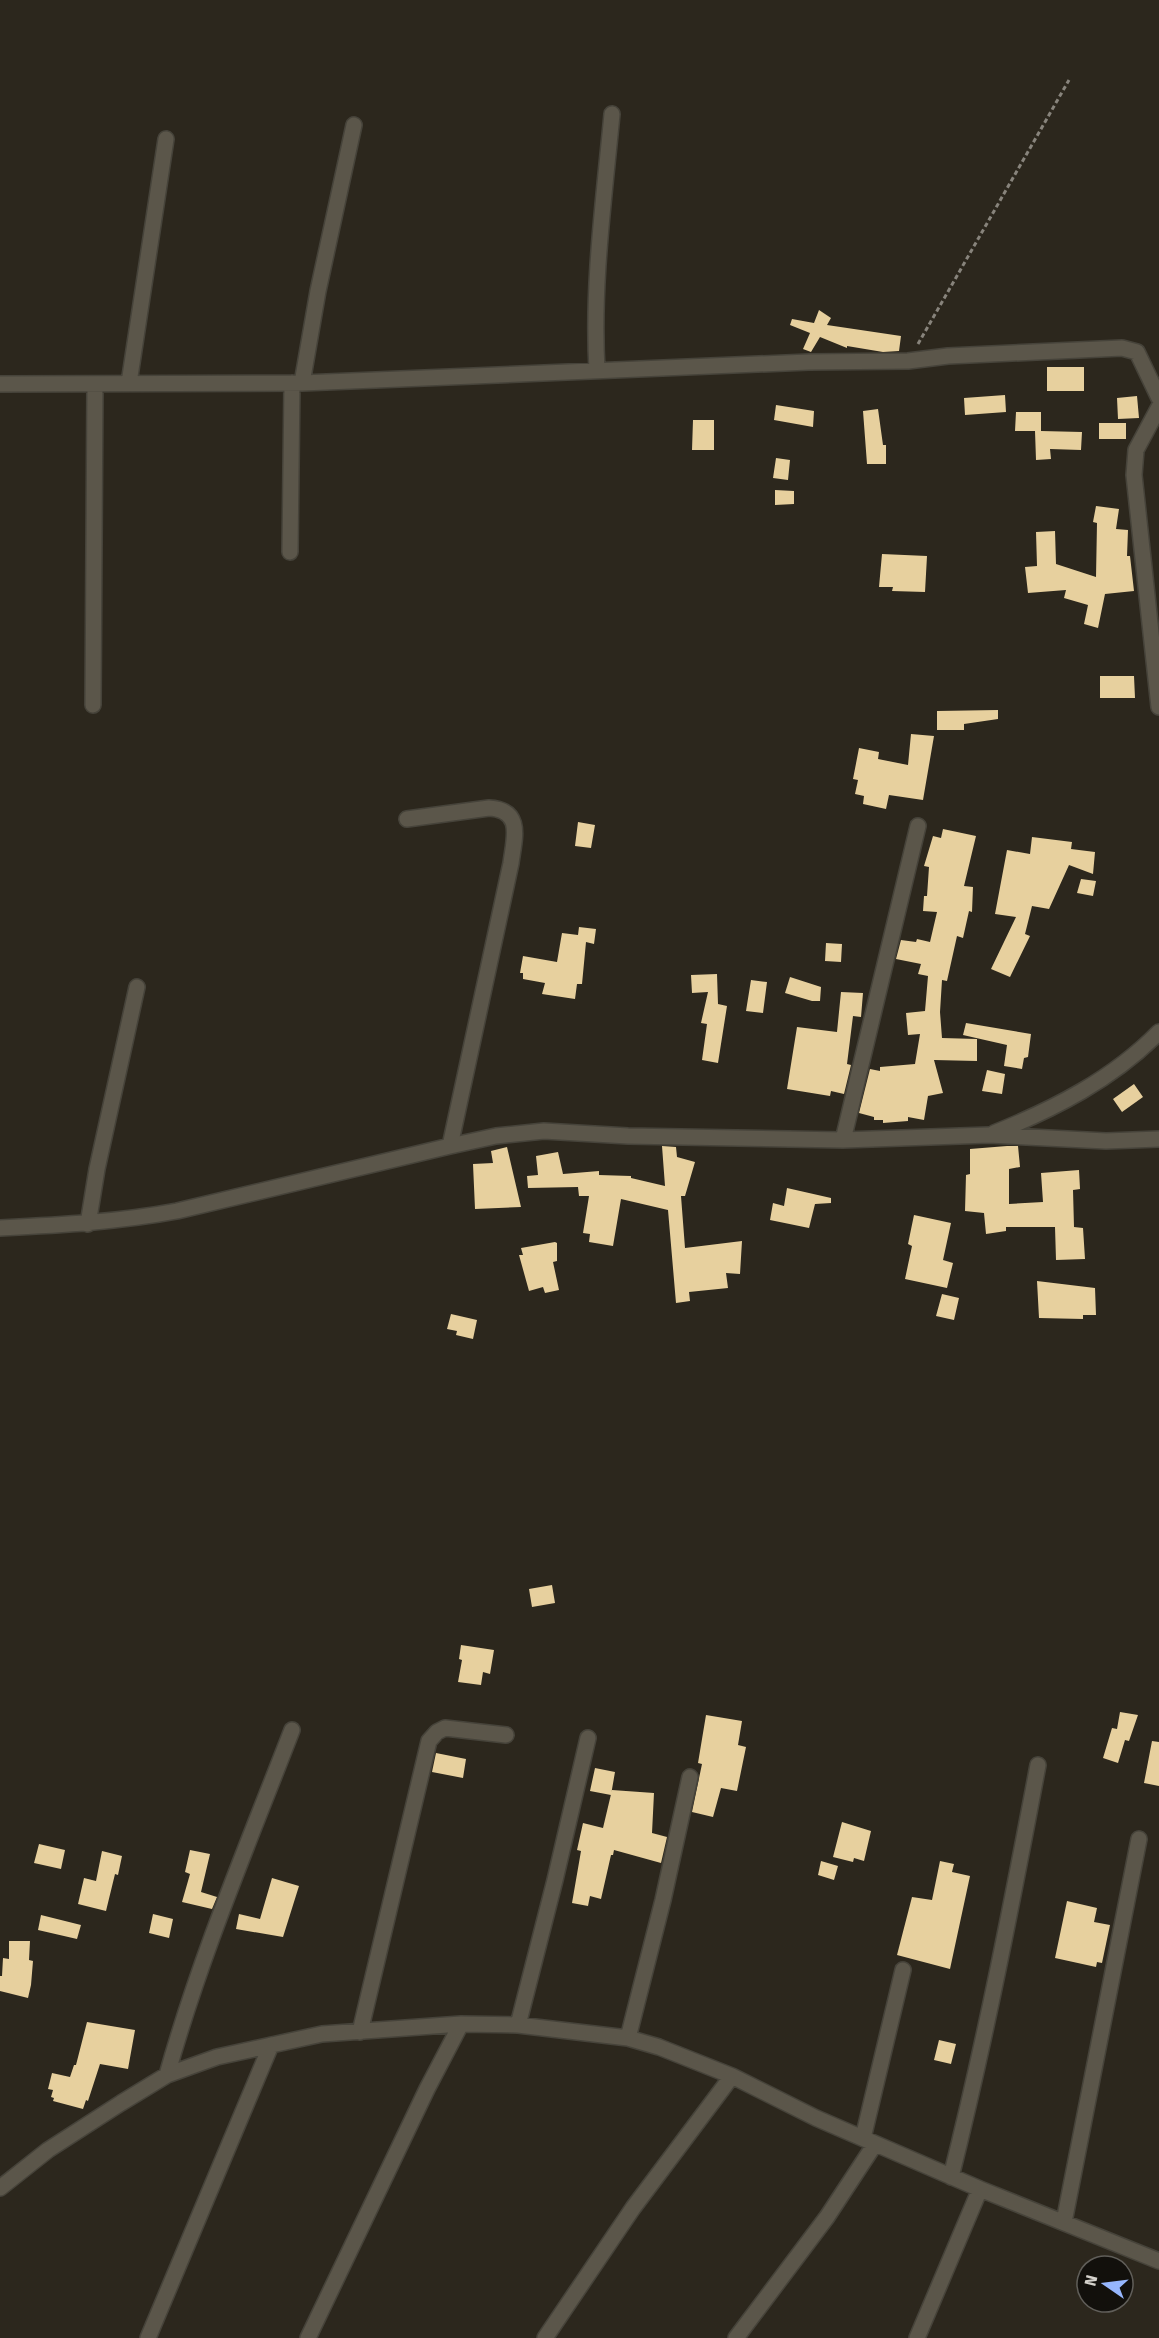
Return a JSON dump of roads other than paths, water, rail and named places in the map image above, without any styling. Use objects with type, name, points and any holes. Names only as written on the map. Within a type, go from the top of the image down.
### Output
[{"type":"street","points":[[597,370],[595,339],[598,263],[612,114]]},
{"type":"street","points":[[290,552],[297,383],[354,124]]},
{"type":"street","points":[[129,383],[166,138]]},
{"type":"street","points":[[0,384],[297,383],[809,362],[908,361],[959,355],[1122,348],[1137,352],[1159,398]]},
{"type":"street","points":[[93,705],[95,385]]},
{"type":"street","points":[[1159,407],[1136,450],[1134,475],[1159,707]]},
{"type":"street","points":[[407,819],[489,808],[500,809],[509,814],[516,827],[511,863],[450,1146]]},
{"type":"street","points":[[843,1140],[918,826]]},
{"type":"street","points":[[88,1224],[97,1169],[137,987]]},
{"type":"street","points":[[988,1135],[1045,1112],[1100,1080],[1142,1049],[1159,1032]]},
{"type":"street","points":[[0,1228],[88,1224],[177,1211],[450,1146],[496,1136],[544,1131],[628,1136],[843,1140],[988,1135],[1106,1141],[1159,1139]]},
{"type":"street","points":[[360,2032],[429,1741],[437,1732],[445,1728],[506,1736]]},
{"type":"street","points":[[167,2075],[185,2012],[214,1931],[292,1730]]},
{"type":"street","points":[[518,2025],[588,1738]]},
{"type":"street","points":[[951,2177],[972,2094],[1007,1929],[1038,1765]]},
{"type":"street","points":[[628,2038],[663,1900],[690,1777]]},
{"type":"street","points":[[1064,2222],[1139,1839]]},
{"type":"street","points":[[736,2338],[827,2217],[869,2141],[903,1970]]},
{"type":"street","points":[[0,2188],[48,2150],[167,2075],[217,2057],[322,2034],[461,2024],[518,2025],[628,2038],[659,2047],[732,2076],[951,2177],[1159,2261]]},
{"type":"street","points":[[308,2338],[427,2089],[461,2024]]},
{"type":"street","points":[[148,2338],[271,2045]]},
{"type":"street","points":[[545,2338],[633,2208],[732,2076]]},
{"type":"street","points":[[917,2338],[980,2189]]}]
